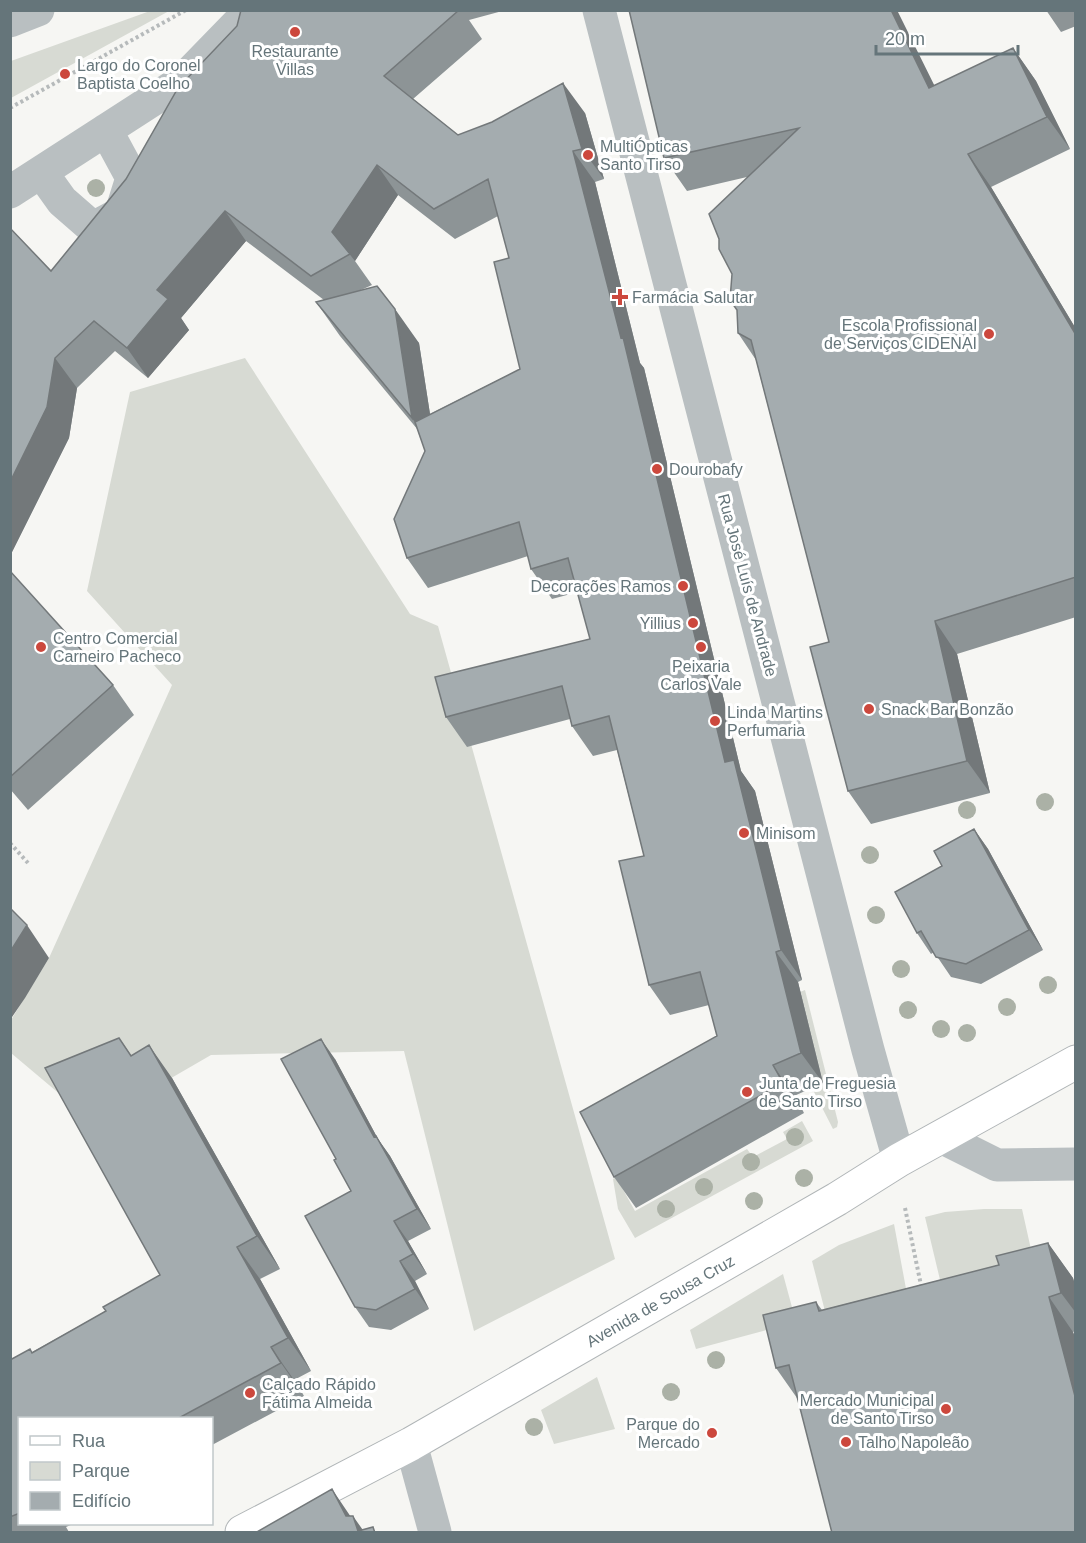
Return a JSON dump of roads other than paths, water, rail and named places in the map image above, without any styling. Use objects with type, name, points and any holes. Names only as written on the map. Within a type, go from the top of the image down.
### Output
[{"type":"main road","name":"Avenida de Sousa Cruz","points":[[242,1533],[411,1444],[837,1199],[940,1137],[1076,1062]]},
{"type":"street","points":[[10,21],[38,10]]},
{"type":"street","points":[[10,192],[182,81],[251,10]]},
{"type":"street","name":"Rua José Luís de Andrade","points":[[599,10],[868,1050],[900,1160]]},
{"type":"street","points":[[42,173],[62,201],[93,228],[121,213],[132,178],[106,130]]},
{"type":"street","points":[[940,1137],[997,1165],[1076,1164]]},
{"type":"street","points":[[411,1444],[435,1533]]},
{"type":"place","name":"Restaurante Villas","points":[[295,32]]},
{"type":"place","name":"Largo do Coronel Baptista Coelho","points":[[65,74]]},
{"type":"place","name":"MultiÓpticas Santo Tirso","points":[[588,155]]},
{"type":"place","name":"Farmácia Salutar","points":[[620,297]]},
{"type":"place","name":"Escola Profissional de Serviços CIDENAI","points":[[989,334]]},
{"type":"place","name":"Dourobafy","points":[[657,469]]},
{"type":"place","name":"Decorações Ramos","points":[[683,586]]},
{"type":"place","name":"Yillius","points":[[693,623]]},
{"type":"place","name":"Centro Comercial Carneiro Pacheco","points":[[41,647]]},
{"type":"place","name":"Peixaria Carlos Vale","points":[[701,647]]},
{"type":"place","name":"Snack Bar Bonzão","points":[[869,709]]},
{"type":"place","name":"Linda Martins Perfumaria","points":[[715,721]]},
{"type":"place","name":"Minisom","points":[[744,833]]},
{"type":"place","name":"Junta de Freguesia de Santo Tirso","points":[[747,1092]]},
{"type":"place","name":"Calçado Rápido Fátima Almeida","points":[[250,1393]]},
{"type":"place","name":"Mercado Municipal de Santo Tirso","points":[[946,1409]]},
{"type":"place","name":"Parque do Mercado","points":[[712,1433]]},
{"type":"place","name":"Talho Napoleão","points":[[846,1442]]}]
